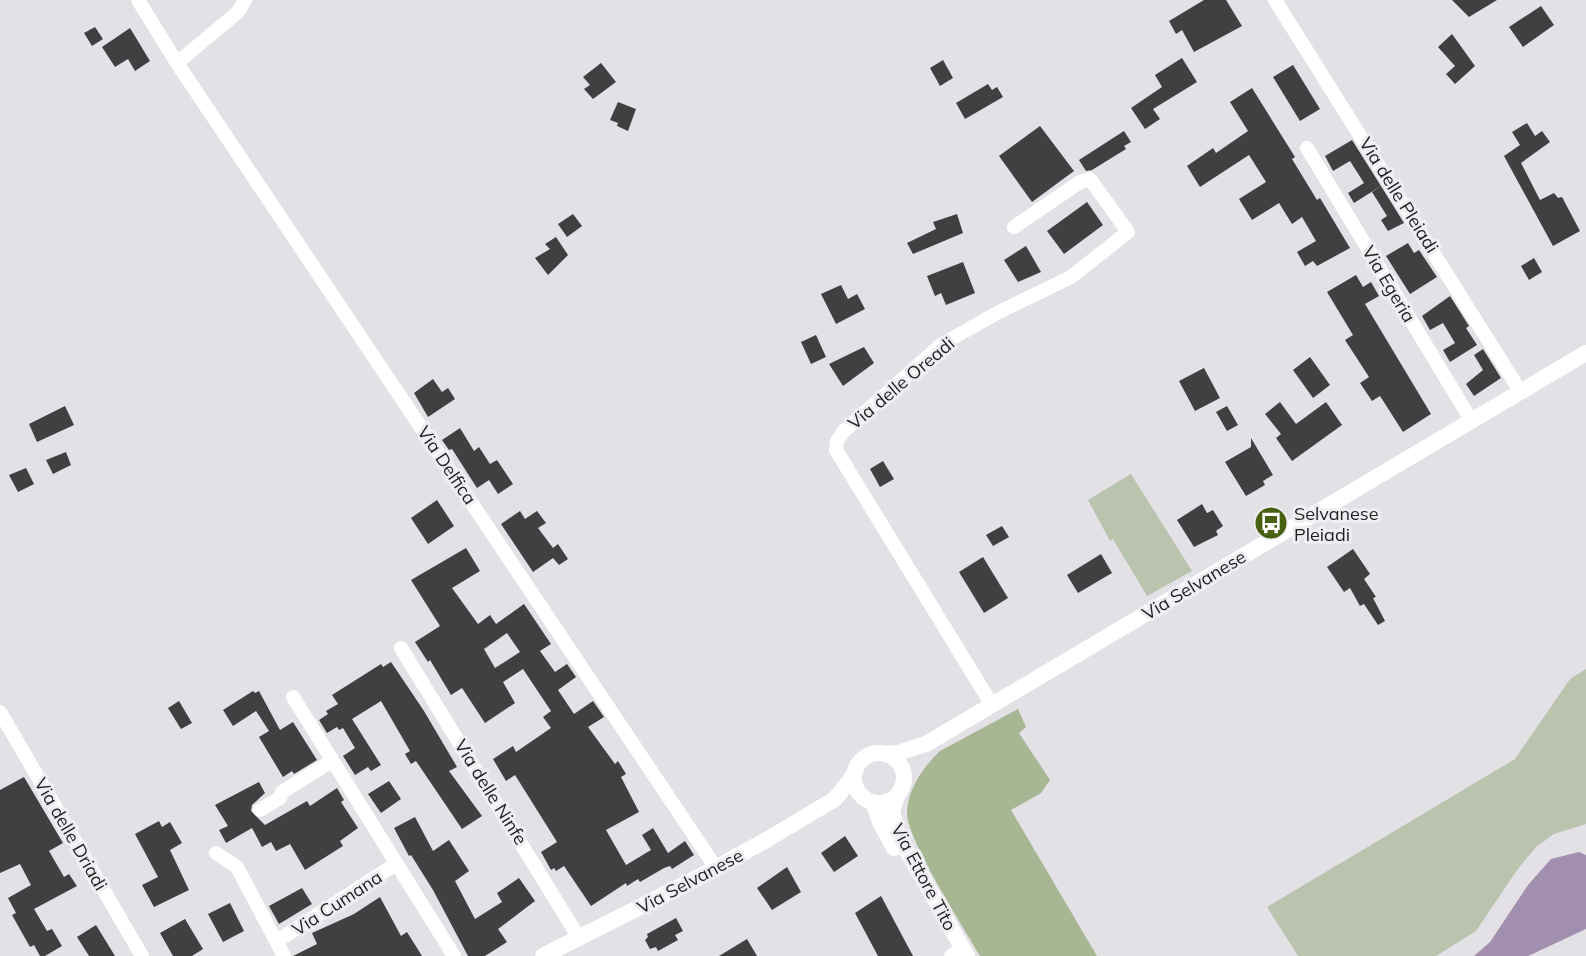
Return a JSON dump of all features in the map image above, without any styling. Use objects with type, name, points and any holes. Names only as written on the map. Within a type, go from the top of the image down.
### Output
[{"type":"street","name":"Via Delfica","points":[[138,0],[177,63],[717,868]]},
{"type":"street","points":[[177,63],[238,12],[245,0]]},
{"type":"street","name":"Via delle Pleiadi","points":[[1275,0],[1520,391]]},
{"type":"street","name":"Via Egeria","points":[[1307,148],[1471,420]]},
{"type":"street","name":"Via delle Oreadi","points":[[992,705],[836,450],[837,441],[844,431],[942,344],[999,312],[1071,277],[1128,232],[1090,178],[1080,182],[1014,227]]},
{"type":"street","name":"Via Selvanese","points":[[886,754],[898,753],[926,744],[1586,353]]},
{"type":"street","name":"Via delle Ninfe","points":[[401,648],[579,938]]},
{"type":"street","name":"Via Cumana","points":[[293,697],[454,956]]},
{"type":"street","name":"Via delle Driadi","points":[[0,712],[142,956]]},
{"type":"street","name":"Via Selvanese","points":[[904,777],[908,765],[926,744]]},
{"type":"street","points":[[886,754],[901,765],[904,777],[897,796],[882,803],[867,799],[854,775],[865,757],[886,754]]},
{"type":"street","points":[[260,810],[280,798],[282,792],[332,761]]},
{"type":"street","name":"Via Selvanese","points":[[543,956],[717,868],[835,799],[854,775]]},
{"type":"street","name":"Via Ettore Tito","points":[[897,796],[892,812],[898,834],[958,954]]},
{"type":"street","name":"Via Selvanese","points":[[835,799],[867,799]]},
{"type":"street","name":"Via Ettore Tito","points":[[867,799],[958,954]]},
{"type":"street","points":[[216,853],[237,867],[284,956]]},
{"type":"street","name":"Via Cumana","points":[[277,941],[396,864]]},
{"type":"green space","points":[[1131,474],[1192,571],[1147,596],[1113,539],[1110,541],[1088,500]]},
{"type":"green space","points":[[1586,669],[1586,824],[1554,834],[1536,847],[1517,870],[1476,931],[1436,956],[1298,956],[1267,907],[1515,759],[1570,679]]},
{"type":"green space","points":[[1018,709],[1026,727],[1019,733],[1050,780],[1041,793],[1011,810],[1097,956],[980,956],[926,863],[910,827],[907,814],[910,796],[917,780],[934,757],[940,751]]},
{"type":"shaded area","points":[[1579,852],[1586,855],[1586,929],[1528,956],[1474,956],[1490,942],[1528,885],[1551,859]]},
{"type":"building","points":[[1204,0],[1226,0],[1242,26],[1194,52],[1182,30],[1176,34],[1169,21]]},
{"type":"building","points":[[1452,0],[1497,0],[1469,17]]},
{"type":"building","points":[[1541,6],[1554,25],[1523,47],[1509,27]]},
{"type":"building","points":[[95,27],[103,39],[92,46],[84,33]]},
{"type":"building","points":[[130,28],[150,61],[135,71],[128,59],[115,67],[102,47]]},
{"type":"building","points":[[1452,34],[1475,66],[1455,84],[1446,74],[1455,66],[1438,47]]},
{"type":"building","points":[[1182,58],[1197,82],[1153,109],[1160,119],[1145,129],[1131,108],[1162,87],[1155,75]]},
{"type":"building","points":[[943,60],[953,78],[940,86],[930,68]]},
{"type":"building","points":[[601,63],[616,82],[593,99],[584,89],[590,85],[583,77]]},
{"type":"building","points":[[1293,65],[1320,109],[1300,121],[1273,77]]},
{"type":"building","points":[[988,84],[992,90],[997,87],[1003,97],[965,119],[956,103]]},
{"type":"building","points":[[1252,88],[1295,157],[1292,159],[1317,200],[1320,198],[1350,248],[1317,266],[1313,261],[1305,266],[1297,252],[1316,241],[1302,217],[1292,224],[1279,203],[1252,220],[1239,199],[1266,182],[1249,155],[1200,187],[1187,166],[1213,148],[1216,153],[1248,131],[1230,102]]},
{"type":"building","points":[[618,102],[636,109],[628,131],[610,120]]},
{"type":"building","points":[[1527,123],[1535,136],[1542,131],[1550,142],[1521,163],[1540,200],[1554,193],[1558,198],[1562,197],[1580,231],[1553,246],[1504,156],[1520,145],[1512,132]]},
{"type":"building","points":[[1040,126],[1074,171],[1032,202],[999,156]]},
{"type":"building","points":[[1124,131],[1131,142],[1124,146],[1126,149],[1092,170],[1086,171],[1079,160]]},
{"type":"building","points":[[1352,140],[1381,186],[1354,203],[1348,193],[1364,183],[1350,161],[1333,171],[1325,156]]},
{"type":"building","points":[[1381,186],[1404,223],[1388,231],[1381,220],[1387,216],[1372,192]]},
{"type":"building","points":[[1087,202],[1103,225],[1064,254],[1047,231]]},
{"type":"building","points":[[573,214],[582,226],[567,237],[558,224]]},
{"type":"building","points":[[957,214],[963,233],[913,254],[907,243],[936,229],[933,222]]},
{"type":"building","points":[[556,237],[568,255],[548,275],[535,258],[550,249],[545,244]]},
{"type":"building","points":[[1408,243],[1414,253],[1419,250],[1437,277],[1410,294],[1386,256]]},
{"type":"building","points":[[1026,246],[1041,272],[1018,282],[1004,260]]},
{"type":"building","points":[[1534,258],[1542,272],[1529,280],[1521,266]]},
{"type":"building","points":[[963,262],[975,293],[946,305],[941,293],[935,296],[927,276]]},
{"type":"building","points":[[1356,275],[1363,287],[1371,282],[1379,296],[1365,304],[1431,414],[1403,432],[1380,396],[1372,401],[1360,383],[1369,377],[1345,340],[1353,335],[1327,292]]},
{"type":"building","points":[[841,285],[848,299],[857,294],[865,309],[836,324],[821,294]]},
{"type":"building","points":[[1450,296],[1469,326],[1466,328],[1477,345],[1450,362],[1443,350],[1455,343],[1443,323],[1430,330],[1422,316]]},
{"type":"building","points":[[816,335],[826,357],[811,364],[801,342]]},
{"type":"building","points":[[864,347],[874,363],[843,386],[829,364]]},
{"type":"building","points":[[1483,349],[1501,378],[1474,396],[1466,384],[1483,370],[1474,355]]},
{"type":"building","points":[[1310,357],[1330,385],[1313,398],[1293,370]]},
{"type":"building","points":[[1204,368],[1220,398],[1195,411],[1179,381]]},
{"type":"building","points":[[433,379],[442,392],[448,388],[455,399],[428,417],[414,393]]},
{"type":"building","points":[[1280,402],[1296,424],[1326,402],[1342,425],[1292,461],[1276,438],[1281,434],[1265,414]]},
{"type":"building","points":[[65,406],[74,425],[37,442],[29,424]]},
{"type":"building","points":[[1227,406],[1238,425],[1227,431],[1216,412]]},
{"type":"building","points":[[460,428],[474,451],[479,447],[490,464],[497,460],[513,484],[498,494],[489,480],[477,488],[452,449],[449,450],[442,440]]},
{"type":"building","points":[[1251,438],[1273,475],[1263,481],[1265,485],[1246,496],[1225,462],[1251,447]]},
{"type":"building","points":[[66,452],[71,465],[53,474],[46,460]]},
{"type":"building","points":[[883,461],[894,479],[880,487],[870,469]]},
{"type":"building","points":[[26,468],[34,484],[18,492],[9,475]]},
{"type":"building","points":[[437,500],[454,526],[428,544],[411,518]]},
{"type":"building","points":[[1202,504],[1207,513],[1213,510],[1223,526],[1216,531],[1218,535],[1194,547],[1177,520]]},
{"type":"building","points":[[520,511],[525,519],[537,511],[546,523],[538,528],[553,548],[558,544],[568,559],[559,565],[553,558],[533,572],[501,524]]},
{"type":"building","points":[[1002,526],[1009,537],[993,546],[986,535]]},
{"type":"building","points":[[466,548],[480,571],[452,588],[478,624],[490,615],[496,624],[524,604],[551,644],[540,651],[555,672],[567,664],[576,677],[558,690],[574,714],[593,701],[604,717],[588,727],[615,764],[618,761],[626,774],[621,777],[639,812],[606,830],[626,865],[651,850],[642,835],[653,828],[668,853],[685,841],[694,855],[672,869],[670,866],[640,882],[638,879],[627,886],[626,883],[591,906],[564,866],[556,871],[554,868],[551,870],[541,852],[557,842],[515,775],[506,781],[493,759],[513,746],[516,752],[551,728],[543,717],[551,711],[523,669],[503,682],[515,703],[485,723],[462,688],[451,695],[430,660],[428,662],[415,642],[440,626],[411,580]],"holes":[[[507,633],[520,652],[495,668],[484,649]]]},
{"type":"building","points":[[1353,549],[1370,574],[1364,579],[1376,597],[1373,598],[1385,621],[1378,625],[1364,604],[1360,606],[1350,588],[1344,592],[1327,567]]},
{"type":"building","points":[[1101,554],[1112,573],[1078,593],[1067,575]]},
{"type":"building","points":[[983,557],[1008,598],[984,613],[959,572]]},
{"type":"building","points":[[391,662],[424,711],[457,767],[449,771],[482,816],[462,829],[416,761],[411,764],[405,754],[410,751],[381,701],[352,719],[381,765],[371,771],[368,767],[355,775],[343,756],[355,748],[343,728],[339,730],[337,727],[327,733],[319,720],[328,714],[326,711],[338,704],[332,695],[381,664],[383,667]]},
{"type":"building","points":[[253,691],[255,693],[259,691],[280,730],[293,722],[317,760],[294,774],[292,771],[283,777],[259,737],[269,731],[256,711],[233,726],[223,710]]},
{"type":"building","points":[[179,701],[192,723],[181,729],[168,708]]},
{"type":"building","points":[[24,777],[63,843],[49,851],[64,877],[69,874],[77,886],[34,909],[47,931],[52,929],[62,946],[45,956],[40,956],[34,945],[30,947],[12,915],[16,913],[8,898],[31,885],[20,864],[0,873],[0,790]]},
{"type":"building","points":[[389,781],[401,799],[381,813],[368,794]]},
{"type":"building","points":[[259,782],[265,793],[252,805],[251,811],[265,825],[307,801],[310,806],[337,788],[344,800],[341,802],[358,828],[340,841],[343,846],[305,870],[290,844],[276,851],[271,842],[262,847],[252,828],[226,843],[219,830],[228,826],[215,805]]},
{"type":"building","points":[[415,817],[433,851],[449,840],[469,871],[455,881],[475,919],[502,902],[497,893],[519,878],[535,901],[498,929],[507,942],[485,956],[468,956],[433,890],[411,855],[409,856],[394,828]]},
{"type":"building","points":[[159,821],[162,827],[170,822],[182,843],[170,850],[189,890],[154,907],[142,885],[158,877],[135,834]]},
{"type":"building","points":[[845,836],[858,856],[834,872],[821,853]]},
{"type":"building","points":[[787,867],[801,892],[772,910],[757,888]]},
{"type":"building","points":[[302,888],[312,904],[279,924],[269,906]]},
{"type":"building","points":[[881,896],[913,956],[878,956],[855,913]]},
{"type":"building","points":[[380,897],[401,936],[407,932],[422,956],[293,956],[317,944],[312,933],[354,914]]},
{"type":"building","points":[[230,903],[244,931],[223,942],[208,914]]},
{"type":"building","points":[[676,918],[683,931],[675,935],[678,940],[658,951],[656,947],[650,949],[645,940],[648,937],[647,934]]},
{"type":"building","points":[[185,919],[203,949],[192,956],[173,956],[160,933]]},
{"type":"building","points":[[96,925],[115,956],[89,956],[77,937]]},
{"type":"building","points":[[747,939],[757,956],[719,956]]},
{"type":"place","name":"Selvanese Pleiadi","points":[[1271,523]]}]
